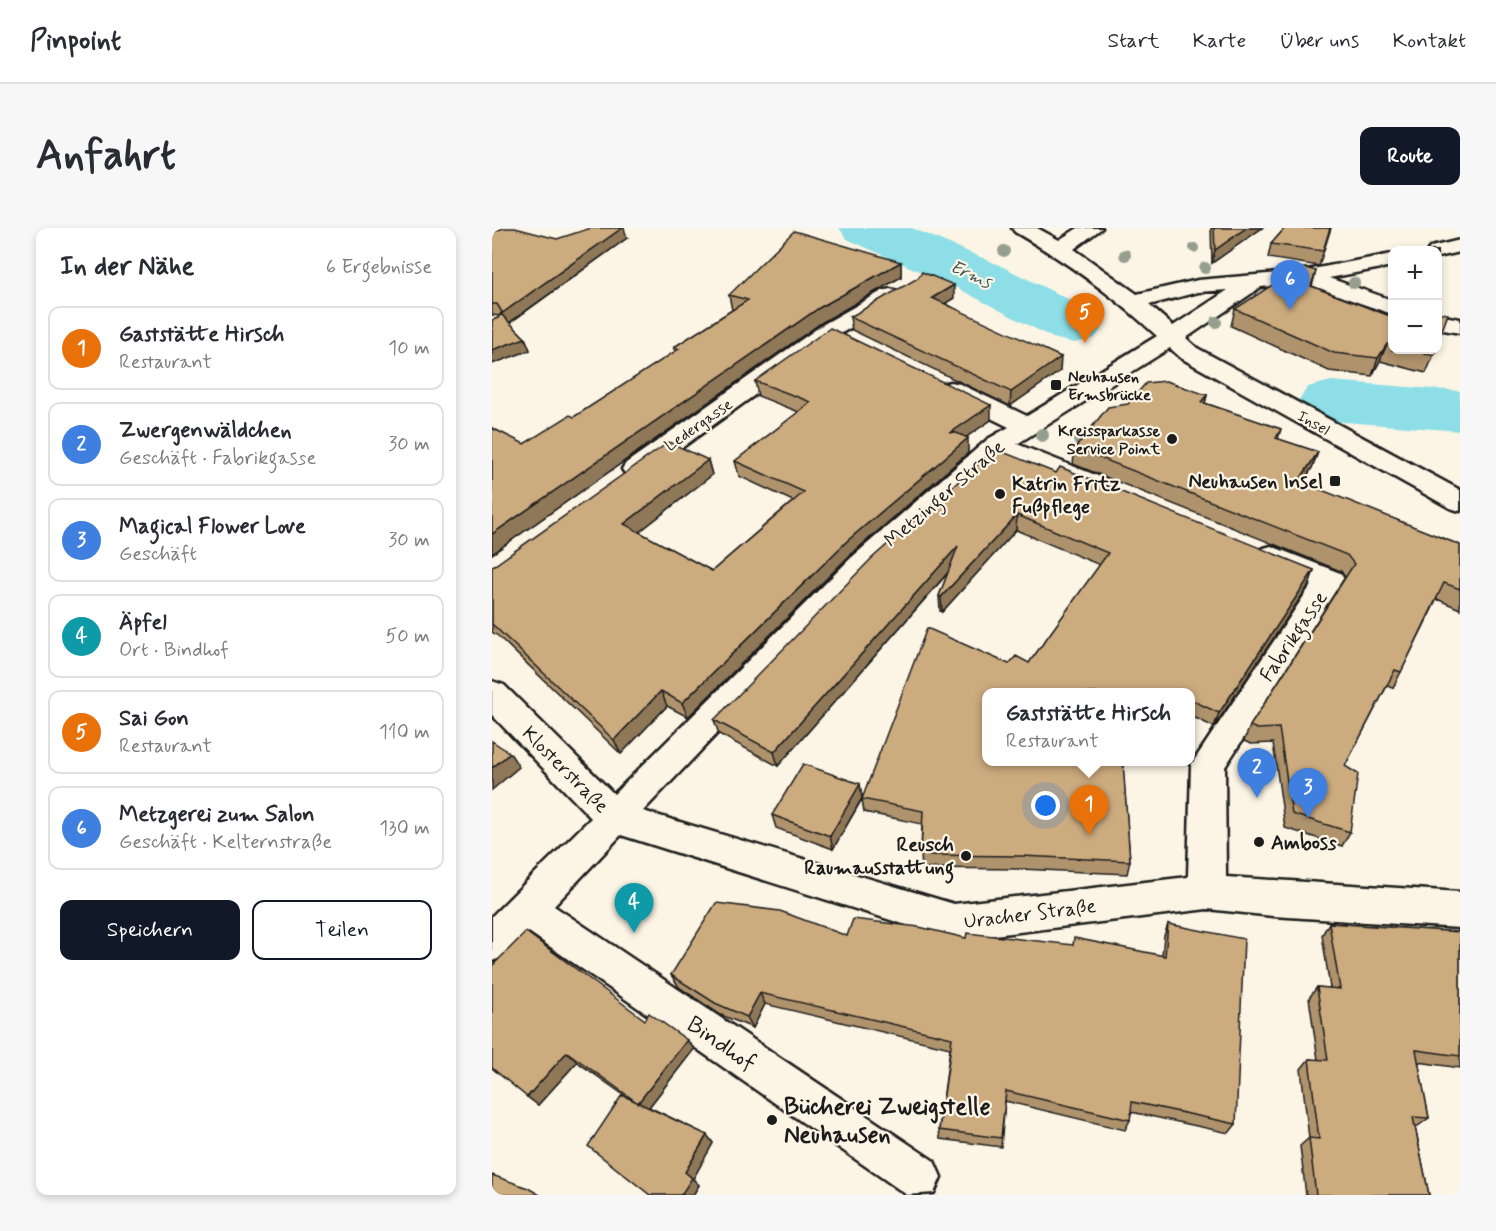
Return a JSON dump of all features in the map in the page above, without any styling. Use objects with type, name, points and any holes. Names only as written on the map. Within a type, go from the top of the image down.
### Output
[{"type":"street","points":[[1022,228],[1060,249],[1133,302],[1172,337]]},
{"type":"street","points":[[1060,249],[1092,228]]},
{"type":"street","points":[[1442,250],[1460,246]]},
{"type":"street","points":[[1133,302],[1198,285],[1302,277],[1388,261]]},
{"type":"street","points":[[1302,277],[1388,306]]},
{"type":"street","name":"Metzinger Straße","points":[[492,943],[861,565],[997,445],[1172,337],[1254,282]]},
{"type":"street","name":"Ledergasse","points":[[611,486],[840,335],[910,284]]},
{"type":"street","points":[[1442,323],[1460,326]]},
{"type":"street","name":"Insel","points":[[1172,337],[1189,353],[1204,362],[1460,502]]},
{"type":"street","points":[[934,380],[1028,426]]},
{"type":"street","points":[[997,445],[1120,495]]},
{"type":"street","name":"Fabrikgasse","points":[[1207,892],[1208,765],[1330,580],[1241,544]]},
{"type":"street","name":"Klosterstraße","points":[[492,694],[614,818]]},
{"type":"street","name":"Uracher Straße","points":[[614,818],[954,922],[1207,892],[1273,899],[1460,910]]},
{"type":"street","name":"Bindhof","points":[[527,909],[918,1177]]},
{"type":"building","points":[[503,228],[515,228],[557,239],[591,228],[622,228],[501,314],[525,338],[492,350],[492,320],[498,318],[502,312],[497,304],[492,304],[492,233]]},
{"type":"building","points":[[1214,228],[1246,228],[1215,250]]},
{"type":"building","points":[[1285,228],[1330,228],[1323,251],[1271,244]]},
{"type":"building","points":[[794,231],[901,262],[819,308],[492,534],[492,428],[524,444],[570,415],[574,417],[679,349],[674,347],[748,300],[729,295]]},
{"type":"building","points":[[1306,268],[1316,271],[1311,286],[1388,315],[1388,344],[1378,358],[1334,353],[1235,309],[1297,269]]},
{"type":"building","points":[[922,272],[954,285],[932,298],[1061,357],[1011,392],[850,317],[918,278]]},
{"type":"building","points":[[1442,313],[1448,314],[1442,330]]},
{"type":"building","points":[[830,328],[991,405],[950,433],[954,432],[968,438],[847,541],[682,703],[661,691],[614,740],[492,624],[492,566],[669,442],[708,460],[624,524],[712,571],[804,492],[735,461],[811,402],[755,381]]},
{"type":"building","points":[[1166,381],[1207,395],[1201,402],[1281,429],[1276,438],[1318,452],[1299,481],[1460,545],[1460,589],[1444,583],[1401,672],[1395,670],[1345,766],[1358,774],[1350,832],[1292,814],[1279,728],[1257,729],[1250,726],[1354,564],[1347,555],[1075,448],[1108,407],[1128,404],[1146,383]]},
{"type":"building","points":[[995,449],[1056,473],[1060,467],[1314,570],[1219,713],[1195,702],[1195,688],[982,688],[982,766],[1123,766],[1130,861],[1021,856],[921,855],[923,811],[862,799],[927,628],[1009,664],[1016,656],[1029,663],[1108,553],[1017,515],[941,597],[939,596],[958,546],[774,752],[714,720],[871,559]]},
{"type":"building","points":[[492,741],[510,753],[492,768]]},
{"type":"building","points":[[803,764],[860,784],[830,836],[772,815]]},
{"type":"building","points":[[716,903],[780,911],[847,936],[853,919],[919,927],[966,938],[967,933],[1073,945],[1074,938],[1165,956],[1168,924],[1244,939],[1236,1124],[1132,1102],[1130,1120],[1006,1091],[1001,1138],[939,1130],[952,1038],[760,993],[747,1017],[715,1003],[671,975]]},
{"type":"building","points":[[1329,923],[1460,932],[1460,1056],[1416,1050],[1429,1118],[1413,1117],[1429,1195],[1316,1195],[1309,1138],[1319,1139],[1309,1059],[1328,1060],[1317,987],[1340,989]]},
{"type":"building","points":[[526,932],[645,1020],[649,1013],[687,1040],[638,1103],[567,1052],[527,1097],[492,1068],[492,966]]},
{"type":"building","points":[[622,1095],[707,1135],[685,1172],[692,1178],[681,1195],[650,1195],[588,1146]]},
{"type":"building","points":[[492,1175],[528,1188],[540,1195],[492,1195]]},
{"type":"waterway","name":"Erms","points":[[866,228],[979,277],[1074,325]]},
{"type":"waterway","name":"Erms","points":[[1331,401],[1460,411]]},
{"type":"place","name":"Metzgerei zum Salon","points":[[1290,310]]},
{"type":"place","name":"Sai Gon","points":[[1085,343]]},
{"type":"place","name":"Neuhausen Ermsbrücke","points":[[1056,385]]},
{"type":"place","name":"Kreissparkasse Service Point","points":[[1172,439]]},
{"type":"place","name":"Neuhausen Insel","points":[[1335,481]]},
{"type":"place","name":"Katrin Fritz Fußpflege","points":[[1000,494]]},
{"type":"place","name":"Zwergenwäldchen","points":[[1257,798]]},
{"type":"place","name":"Magical Flower Love","points":[[1308,818]]},
{"type":"place","name":"Gaststätte Hirsch","points":[[1089,835]]},
{"type":"place","name":"Amboss","points":[[1259,842]]},
{"type":"place","name":"Reusch Raumausstattung","points":[[966,856]]},
{"type":"place","name":"Äpfel","points":[[634,933]]},
{"type":"place","name":"Bücherei Zweigstelle Neuhausen","points":[[772,1120]]}]
